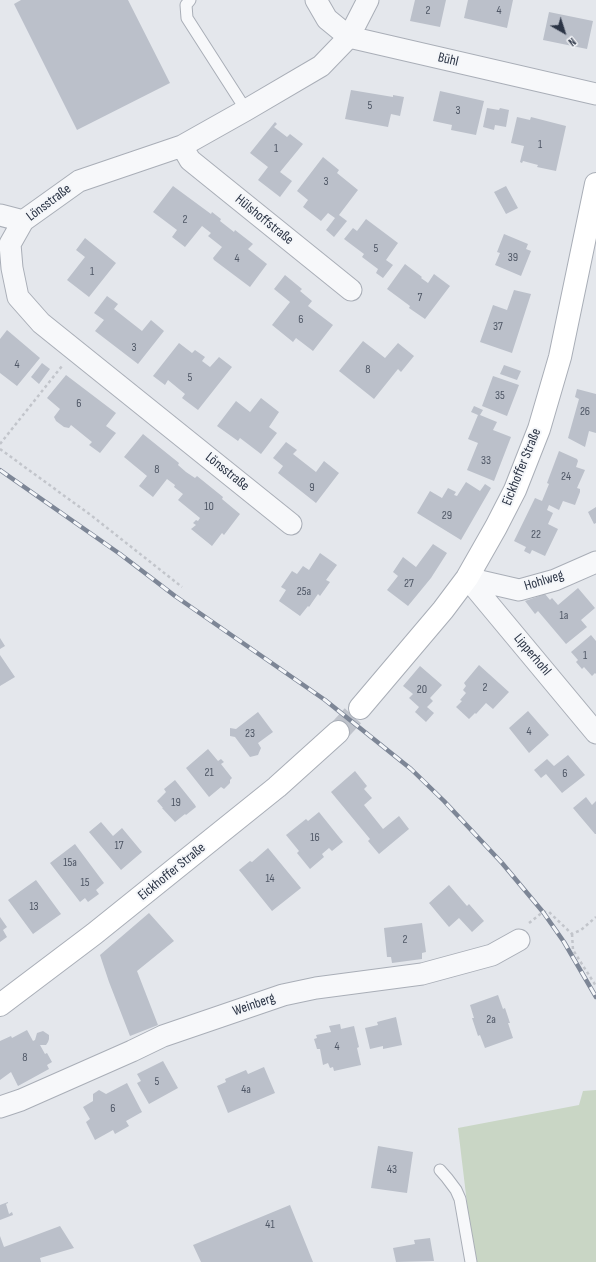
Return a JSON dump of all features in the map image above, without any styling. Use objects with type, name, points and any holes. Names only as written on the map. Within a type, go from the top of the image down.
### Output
[{"type":"main road","name":"Eickhoffer Straße","points":[[360,708],[443,610],[467,578],[515,490],[539,429],[560,357],[596,184]]},
{"type":"main road","name":"Eickhoffer Straße","points":[[0,1005],[94,934],[277,787],[338,732]]},
{"type":"street","name":"Bühl","points":[[316,0],[327,19],[349,38],[596,94]]},
{"type":"street","name":"Lönsstraße","points":[[291,524],[41,323],[18,298],[12,268],[10,244],[23,222],[79,181],[182,146],[321,66],[349,38],[368,0]]},
{"type":"street","name":"Hülshoffstraße","points":[[182,146],[190,160],[351,290]]},
{"type":"street","points":[[0,215],[23,222]]},
{"type":"street","name":"Hohlweg","points":[[467,578],[519,590],[555,580],[596,562]]},
{"type":"street","name":"Lipperhohl","points":[[467,578],[596,733]]},
{"type":"street","name":"Weinberg","points":[[0,1107],[21,1100],[163,1036],[283,995],[316,988],[422,974],[492,955],[519,940]]},
{"type":"lane","points":[[190,0],[186,5],[187,18],[246,110]]},
{"type":"lane","points":[[440,1170],[456,1190],[460,1199],[471,1262]]},
{"type":"path","points":[[0,444],[74,350]]},
{"type":"path","points":[[0,449],[92,516],[182,587]]},
{"type":"path","points":[[519,940],[523,927],[543,912],[549,912],[572,934],[573,950],[596,986]]},
{"type":"path","points":[[572,934],[581,930],[596,917]]},
{"type":"green space","points":[[596,1090],[596,1262],[474,1262],[458,1128],[579,1105],[583,1091]]},
{"type":"building","points":[[21,0],[128,0],[170,83],[77,130],[14,4]]},
{"type":"building","points":[[415,0],[446,0],[440,27],[410,21]]},
{"type":"building","points":[[468,0],[513,0],[507,28],[464,18]]},
{"type":"building","points":[[549,12],[593,21],[587,49],[543,40]]},
{"type":"building","points":[[351,90],[393,97],[393,95],[404,97],[400,116],[391,114],[388,127],[345,119]]},
{"type":"building","points":[[440,91],[484,101],[476,135],[451,130],[452,125],[433,121]]},
{"type":"building","points":[[487,108],[509,110],[506,127],[495,125],[494,130],[483,127]]},
{"type":"building","points":[[517,117],[530,120],[531,117],[566,126],[556,171],[537,167],[538,165],[523,161],[522,163],[520,162],[524,146],[511,143]]},
{"type":"building","points":[[275,122],[277,124],[274,127],[287,137],[290,134],[303,144],[280,172],[292,181],[280,197],[258,180],[268,167],[250,153]]},
{"type":"building","points":[[323,157],[339,170],[337,173],[358,190],[339,215],[347,221],[334,237],[326,230],[335,218],[328,213],[321,221],[303,207],[308,200],[297,191]]},
{"type":"building","points":[[173,186],[211,214],[212,212],[221,219],[220,221],[234,232],[235,230],[253,244],[248,249],[267,264],[250,287],[214,260],[213,258],[222,247],[208,236],[211,233],[202,226],[185,247],[172,237],[177,230],[153,212]]},
{"type":"building","points":[[506,186],[518,208],[506,214],[494,192]]},
{"type":"building","points":[[366,219],[398,243],[386,260],[393,265],[383,278],[376,273],[378,269],[362,257],[364,254],[344,239],[353,228],[357,231]]},
{"type":"building","points":[[504,234],[528,244],[526,249],[531,251],[521,276],[495,265],[500,253],[497,252]]},
{"type":"building","points":[[85,238],[116,263],[89,297],[67,280],[85,257],[76,250]]},
{"type":"building","points":[[405,264],[428,283],[434,274],[450,286],[425,319],[409,308],[410,306],[387,289]]},
{"type":"building","points":[[285,275],[302,289],[300,291],[312,301],[308,306],[333,325],[313,351],[296,338],[293,342],[272,325],[290,302],[274,289]]},
{"type":"building","points":[[514,290],[531,294],[512,353],[480,342],[493,305],[507,310]]},
{"type":"building","points":[[107,296],[118,304],[114,309],[142,331],[151,320],[164,331],[138,364],[95,331],[104,320],[94,313]]},
{"type":"building","points":[[7,330],[40,358],[17,386],[0,373],[0,339]]},
{"type":"building","points":[[363,341],[385,358],[398,343],[414,356],[401,372],[398,369],[374,399],[339,371]]},
{"type":"building","points":[[179,343],[192,353],[195,350],[205,357],[202,361],[210,367],[219,357],[232,367],[198,410],[182,398],[185,394],[168,380],[165,385],[153,376]]},
{"type":"building","points":[[42,363],[50,369],[39,384],[31,377]]},
{"type":"building","points":[[504,365],[521,371],[517,380],[500,374]]},
{"type":"building","points":[[66,375],[116,413],[106,426],[116,433],[100,453],[89,445],[92,442],[71,425],[69,428],[64,427],[56,421],[54,417],[60,409],[47,398]]},
{"type":"building","points":[[493,376],[519,385],[507,416],[482,406]]},
{"type":"building","points":[[577,389],[596,394],[596,433],[589,431],[585,447],[568,438],[579,399],[575,397]]},
{"type":"building","points":[[261,398],[279,412],[269,427],[277,433],[261,454],[240,438],[238,441],[217,426],[236,401],[250,412]]},
{"type":"building","points":[[474,406],[483,410],[480,415],[497,422],[493,430],[511,437],[494,481],[467,470],[478,443],[468,439],[478,415],[471,412]]},
{"type":"building","points":[[143,434],[179,463],[178,465],[186,472],[195,478],[197,476],[223,497],[222,499],[240,514],[224,535],[222,533],[212,546],[191,529],[196,525],[193,523],[196,520],[198,521],[200,518],[178,500],[183,494],[174,487],[175,485],[167,479],[153,497],[139,486],[147,476],[124,457]]},
{"type":"building","points":[[286,442],[297,450],[293,454],[316,472],[324,461],[339,473],[316,503],[278,473],[283,466],[273,458]]},
{"type":"building","points":[[559,451],[577,459],[578,461],[576,467],[585,470],[577,488],[580,489],[580,492],[575,505],[563,501],[559,510],[549,505],[547,510],[553,513],[548,524],[558,529],[545,556],[532,550],[530,554],[524,551],[526,547],[514,541],[535,498],[542,501]]},
{"type":"building","points":[[466,482],[480,491],[485,484],[491,488],[461,540],[417,513],[430,491],[442,498],[448,488],[456,492],[454,495],[457,496]]},
{"type":"building","points":[[596,507],[596,523],[594,524],[588,512]]},
{"type":"building","points":[[433,544],[447,553],[431,578],[408,606],[387,590],[398,576],[393,572],[403,557],[416,567]]},
{"type":"building","points":[[320,553],[337,565],[326,580],[330,582],[320,596],[318,594],[309,607],[308,606],[300,616],[279,601],[286,590],[281,587],[292,571],[297,574],[303,566],[309,570]]},
{"type":"building","points":[[578,588],[595,608],[581,620],[587,627],[566,644],[538,611],[535,614],[525,601],[545,594],[550,600],[552,598],[558,605]]},
{"type":"building","points":[[591,635],[596,641],[596,674],[595,673],[592,676],[584,667],[582,669],[576,662],[578,660],[571,652]]},
{"type":"building","points":[[0,638],[5,646],[0,649]]},
{"type":"building","points":[[0,655],[15,677],[0,686]]},
{"type":"building","points":[[479,665],[509,692],[493,709],[486,703],[469,719],[456,707],[462,701],[460,700],[466,693],[463,690],[466,686],[464,683]]},
{"type":"building","points":[[420,666],[442,685],[430,698],[433,701],[427,707],[434,713],[426,722],[415,712],[419,707],[409,698],[413,694],[403,686]]},
{"type":"building","points":[[528,711],[549,735],[529,753],[509,728]]},
{"type":"building","points":[[258,712],[273,732],[258,743],[261,748],[258,755],[250,757],[235,737],[230,736],[230,728],[236,729]]},
{"type":"building","points":[[208,749],[218,761],[221,759],[224,762],[221,764],[232,778],[230,783],[224,789],[221,787],[209,797],[186,768]]},
{"type":"building","points":[[568,755],[585,775],[562,793],[546,774],[541,778],[534,770],[547,759],[554,766]]},
{"type":"building","points":[[355,771],[367,786],[364,789],[372,798],[364,805],[383,829],[399,816],[409,829],[379,854],[368,841],[370,839],[331,792]]},
{"type":"building","points":[[175,780],[196,807],[175,822],[157,801],[166,792],[164,789]]},
{"type":"building","points":[[586,797],[592,805],[596,801],[596,834],[573,808]]},
{"type":"building","points":[[319,812],[343,842],[332,851],[329,848],[322,854],[324,857],[310,869],[297,853],[299,851],[286,835],[306,819],[308,821]]},
{"type":"building","points":[[101,822],[113,836],[122,828],[142,852],[121,870],[89,832]]},
{"type":"building","points":[[75,844],[104,883],[96,890],[99,894],[88,902],[85,898],[80,902],[50,863]]},
{"type":"building","points":[[268,848],[301,888],[272,911],[239,870],[250,861],[252,862]]},
{"type":"building","points":[[36,880],[61,914],[33,934],[8,900]]},
{"type":"building","points":[[449,885],[467,906],[469,904],[484,921],[472,932],[459,918],[449,927],[429,903]]},
{"type":"building","points":[[149,913],[174,941],[137,971],[158,1025],[130,1036],[100,955]]},
{"type":"building","points":[[0,917],[7,927],[3,930],[7,937],[0,942]]},
{"type":"building","points":[[422,923],[426,952],[422,953],[422,959],[392,963],[391,957],[387,957],[384,928]]},
{"type":"building","points":[[498,995],[503,1009],[505,1008],[513,1038],[485,1048],[480,1035],[478,1036],[472,1018],[474,1018],[470,1005]]},
{"type":"building","points":[[396,1017],[402,1045],[383,1049],[383,1046],[370,1049],[365,1028],[378,1025],[377,1022]]},
{"type":"building","points":[[340,1024],[341,1029],[354,1026],[359,1047],[357,1048],[361,1065],[334,1071],[333,1067],[330,1068],[328,1063],[323,1065],[320,1049],[317,1049],[314,1039],[317,1038],[316,1035],[331,1032],[329,1026]]},
{"type":"building","points":[[27,1030],[33,1041],[35,1040],[37,1033],[43,1031],[49,1035],[46,1045],[40,1045],[52,1062],[47,1065],[49,1069],[18,1086],[11,1072],[0,1080],[0,1041],[11,1036],[12,1038]]},
{"type":"building","points":[[163,1061],[178,1088],[149,1104],[137,1083],[141,1081],[137,1074]]},
{"type":"building","points":[[264,1067],[275,1093],[228,1113],[217,1086],[226,1082],[225,1079],[246,1070],[248,1074]]},
{"type":"building","points":[[127,1083],[142,1112],[126,1121],[129,1126],[115,1134],[113,1130],[95,1140],[86,1122],[90,1119],[83,1107],[93,1101],[93,1094],[99,1090],[106,1094]]},
{"type":"building","points":[[378,1146],[413,1152],[407,1193],[371,1188]]},
{"type":"building","points":[[8,1202],[6,1204],[9,1214],[12,1212],[13,1215],[0,1220],[0,1205]]},
{"type":"building","points":[[290,1205],[313,1262],[201,1262],[193,1245]]},
{"type":"building","points":[[60,1226],[74,1248],[40,1258],[41,1262],[0,1262],[0,1236],[4,1247]]},
{"type":"building","points":[[430,1238],[434,1261],[396,1262],[393,1248],[415,1244],[414,1240]]},
{"type":"tunnel","points":[[338,732],[360,708]]},
{"type":"railway","points":[[0,470],[120,554],[175,596],[325,700],[411,769],[444,801],[502,863],[543,912],[564,942],[596,997]]}]
